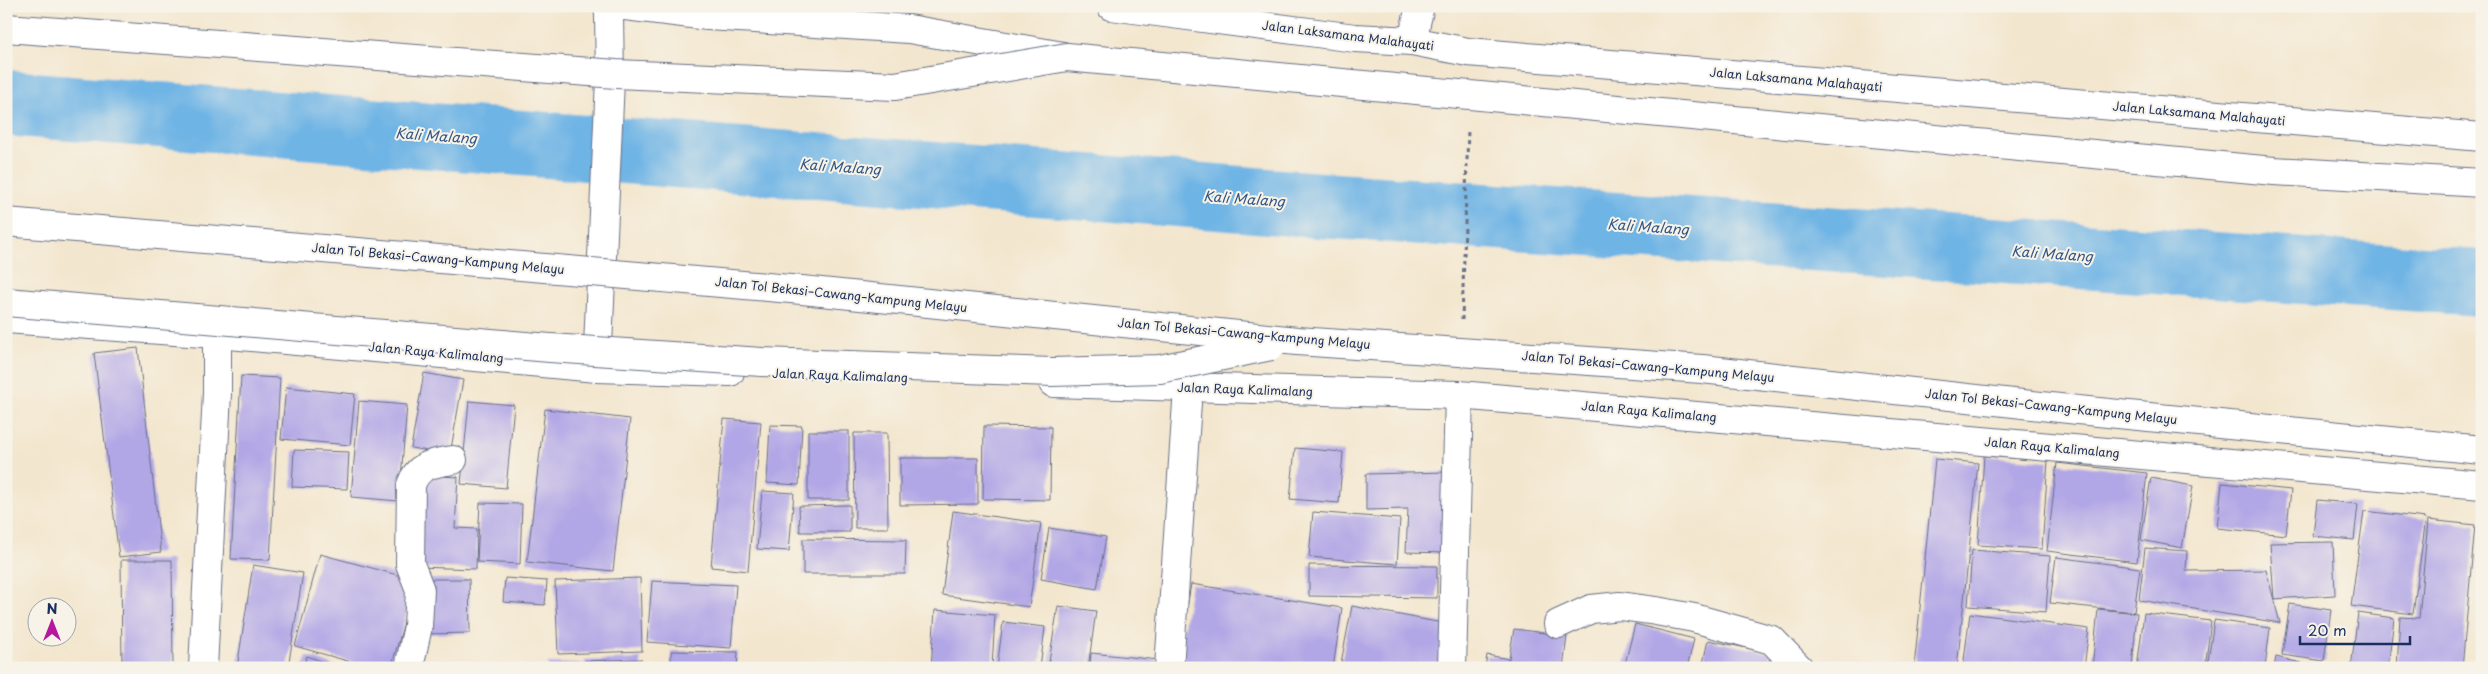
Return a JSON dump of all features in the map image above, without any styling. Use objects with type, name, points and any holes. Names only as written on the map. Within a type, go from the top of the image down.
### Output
[{"type":"main road","name":"Jalan Laksamana Malahayati","points":[[1111,6],[1355,38],[1412,41],[1468,52],[2482,137]]},
{"type":"main road","points":[[1412,41],[1420,6]]},
{"type":"main road","points":[[597,368],[614,8],[909,29],[1067,57],[2264,170],[2482,183]]},
{"type":"main road","points":[[6,28],[616,74],[895,86],[1067,57]]},
{"type":"main road","name":"Jalan Tol Bekasi–Cawang–Kampung Melayu","points":[[6,222],[793,289],[1297,340],[1702,369],[2078,410],[2482,450]]},
{"type":"main road","points":[[6,302],[550,348],[762,362],[1052,372],[1160,368],[1297,340]]},
{"type":"main road","name":"Jalan Raya Kalimalang","points":[[6,319],[217,334],[597,368],[1459,395],[2482,486]]},
{"type":"main road","points":[[204,668],[217,393],[217,334]]},
{"type":"main road","points":[[1170,668],[1188,388]]},
{"type":"main road","points":[[1452,668],[1459,395]]},
{"type":"main road","points":[[409,668],[418,626],[420,590],[410,564],[411,485],[414,475],[428,464],[453,460]]},
{"type":"main road","points":[[1558,624],[1591,609],[1620,606],[1656,611],[1694,618],[1772,640],[1799,668]]},
{"type":"path","points":[[1463,298],[1468,133]]},
{"type":"building","points":[[138,348],[161,552],[119,557],[94,353]]},
{"type":"building","points":[[424,373],[463,380],[450,455],[411,448]]},
{"type":"building","points":[[241,376],[280,378],[270,560],[231,559]]},
{"type":"building","points":[[286,387],[355,394],[350,445],[281,439]]},
{"type":"building","points":[[359,401],[407,405],[399,501],[351,497]]},
{"type":"building","points":[[469,401],[514,405],[506,488],[461,484]]},
{"type":"building","points":[[545,409],[630,419],[613,571],[527,562]]},
{"type":"building","points":[[724,419],[761,422],[748,571],[711,567]]},
{"type":"building","points":[[770,425],[802,426],[799,485],[767,483]]},
{"type":"building","points":[[984,426],[1051,427],[1050,500],[983,499]]},
{"type":"building","points":[[808,431],[849,431],[849,500],[808,500]]},
{"type":"building","points":[[854,433],[887,433],[888,528],[855,528]]},
{"type":"building","points":[[1295,448],[1343,452],[1339,503],[1290,499]]},
{"type":"building","points":[[294,450],[349,452],[347,489],[292,487]]},
{"type":"building","points":[[1984,456],[2048,461],[2042,549],[1978,545]]},
{"type":"building","points":[[900,458],[978,458],[978,504],[900,505]]},
{"type":"building","points":[[1935,459],[1978,463],[1957,668],[1914,668]]},
{"type":"building","points":[[2057,463],[2147,473],[2137,562],[2047,551]]},
{"type":"building","points":[[1447,472],[1448,553],[1406,552],[1408,509],[1366,510],[1366,474]]},
{"type":"building","points":[[421,475],[458,477],[455,528],[477,529],[476,569],[417,567]]},
{"type":"building","points":[[2151,478],[2193,486],[2182,548],[2141,540]]},
{"type":"building","points":[[2222,483],[2291,490],[2286,535],[2217,528]]},
{"type":"building","points":[[762,491],[794,493],[789,551],[757,549]]},
{"type":"building","points":[[2317,500],[2358,504],[2354,540],[2313,536]]},
{"type":"building","points":[[480,503],[522,504],[520,564],[477,562]]},
{"type":"building","points":[[850,505],[850,532],[800,532],[799,506]]},
{"type":"building","points":[[953,511],[1041,523],[1029,607],[942,595]]},
{"type":"building","points":[[2364,511],[2426,518],[2413,614],[2351,606]]},
{"type":"building","points":[[1313,512],[1400,519],[1397,564],[1309,557]]},
{"type":"building","points":[[2428,520],[2475,525],[2462,668],[2397,668],[2400,617],[2419,618]]},
{"type":"building","points":[[1049,528],[1106,537],[1097,589],[1041,579]]},
{"type":"building","points":[[803,539],[906,540],[905,574],[803,574]]},
{"type":"building","points":[[2333,542],[2335,595],[2274,599],[2270,543]]},
{"type":"building","points":[[2145,548],[2187,551],[2186,571],[2266,570],[2280,623],[2139,600]]},
{"type":"building","points":[[1972,550],[2050,556],[2046,612],[1968,606]]},
{"type":"building","points":[[320,554],[416,580],[391,668],[372,668],[295,646]]},
{"type":"building","points":[[2056,557],[2140,568],[2134,612],[2050,603]]},
{"type":"building","points":[[121,560],[172,560],[173,668],[122,668]]},
{"type":"building","points":[[253,565],[303,573],[288,668],[237,668]]},
{"type":"building","points":[[1309,565],[1437,566],[1437,598],[1309,596]]},
{"type":"building","points":[[505,578],[547,581],[545,605],[503,602]]},
{"type":"building","points":[[640,578],[642,651],[558,654],[555,581]]},
{"type":"building","points":[[424,579],[469,579],[470,633],[425,634]]},
{"type":"building","points":[[652,581],[736,585],[731,648],[647,642]]},
{"type":"building","points":[[1191,584],[1342,608],[1333,668],[1177,668]]},
{"type":"building","points":[[2290,604],[2331,610],[2324,661],[2282,655]]},
{"type":"building","points":[[1058,606],[1096,611],[1088,668],[1048,668]]},
{"type":"building","points":[[1352,606],[1453,625],[1444,668],[1340,668]]},
{"type":"building","points":[[2098,609],[2137,613],[2132,668],[2092,668]]},
{"type":"building","points":[[935,610],[995,615],[992,668],[931,668]]},
{"type":"building","points":[[1970,613],[2089,629],[2084,668],[1963,668]]},
{"type":"building","points":[[2144,613],[2211,621],[2205,668],[2137,668]]},
{"type":"building","points":[[2358,613],[2394,618],[2388,668],[2351,668]]},
{"type":"building","points":[[2214,620],[2270,628],[2265,668],[2207,668]]},
{"type":"building","points":[[1003,622],[1045,627],[1040,668],[997,668]]},
{"type":"building","points":[[1635,624],[1694,639],[1687,668],[1624,668]]},
{"type":"building","points":[[1514,629],[1567,636],[1563,668],[1485,668],[1487,655],[1509,659]]},
{"type":"building","points":[[1708,640],[1771,653],[1768,668],[1702,668]]},
{"type":"building","points":[[671,651],[738,652],[737,668],[671,668]]},
{"type":"building","points":[[1091,653],[1159,660],[1158,668],[1090,668]]},
{"type":"building","points":[[307,656],[340,668],[302,668]]},
{"type":"building","points":[[2276,657],[2301,663],[2300,668],[2274,668]]},
{"type":"building","points":[[641,659],[641,668],[585,668],[585,661]]},
{"type":"building","points":[[548,663],[583,664],[583,668],[548,668]]},
{"type":"waterway","name":"Kali Malang","points":[[6,103],[1320,205],[2482,283]]}]
